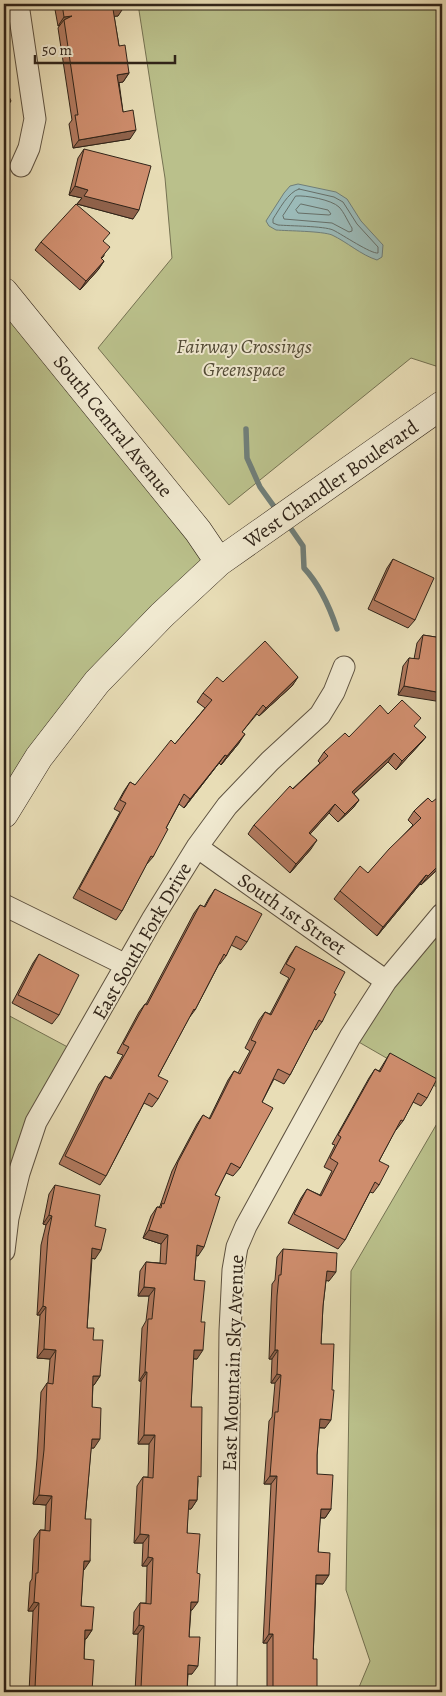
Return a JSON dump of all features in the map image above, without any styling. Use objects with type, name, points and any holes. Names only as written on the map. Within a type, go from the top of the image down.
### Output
[{"type":"main road","name":"South Central Avenue","points":[[4,292],[198,532],[219,562]]},
{"type":"main road","name":"West Chandler Boulevard","points":[[4,814],[39,757],[97,682],[162,615],[219,562],[442,405]]},
{"type":"street","points":[[18,4],[35,119],[29,148],[21,166]]},
{"type":"street","name":"East South Fork Drive","points":[[4,1251],[8,1218],[19,1173],[36,1122],[126,965],[197,847],[227,806],[270,761],[320,715],[334,692],[344,667]]},
{"type":"street","name":"South 1st Street","points":[[197,847],[386,981]]},
{"type":"street","points":[[4,905],[126,965]]},
{"type":"street","name":"East Mountain Sky Avenue","points":[[226,1692],[230,1330],[236,1247],[350,1037],[386,981],[442,914]]},
{"type":"green space","name":"Fairway Crossings Greenspace","points":[[138,4],[442,4],[442,368],[411,358],[229,505],[98,348],[172,258],[165,178]]},
{"type":"green space","points":[[4,292],[219,562],[162,615],[4,814]]},
{"type":"green space","points":[[442,914],[442,1090],[350,1037]]},
{"type":"green space","points":[[4,1013],[77,1052],[36,1122],[4,1251]]},
{"type":"green space","points":[[442,1115],[442,1692],[357,1692],[370,1661],[346,1590],[351,1271]]},
{"type":"water","points":[[298,184],[336,192],[347,199],[361,221],[383,245],[382,257],[377,260],[371,258],[332,235],[276,230],[269,226],[266,221],[284,193],[290,186]]},
{"type":"building","points":[[62,4],[123,4],[124,7],[113,9],[119,46],[125,45],[129,73],[117,75],[123,112],[133,110],[136,130],[79,140],[75,115],[78,115],[64,20],[72,16],[64,17]]},
{"type":"building","points":[[4,85],[11,101],[4,104]]},
{"type":"building","points":[[84,149],[151,166],[139,210],[84,196],[88,190],[75,186]]},
{"type":"building","points":[[76,204],[110,233],[103,241],[110,247],[101,258],[104,261],[86,281],[41,242]]},
{"type":"building","points":[[393,559],[434,578],[415,620],[374,600]]},
{"type":"building","points":[[423,635],[442,638],[442,693],[404,686],[409,658],[419,659]]},
{"type":"building","points":[[265,641],[298,677],[266,708],[263,705],[242,732],[245,734],[227,756],[225,755],[190,799],[184,794],[166,828],[168,829],[153,857],[151,856],[122,911],[79,889],[126,803],[120,800],[130,782],[135,785],[171,740],[175,744],[212,700],[203,693],[217,677],[223,682]]},
{"type":"building","points":[[402,700],[421,718],[414,726],[426,737],[402,761],[394,753],[352,792],[359,800],[345,814],[335,804],[309,833],[317,840],[296,864],[254,825],[290,786],[293,789],[328,756],[324,752],[345,733],[349,737],[380,705],[388,714]]},
{"type":"building","points":[[442,794],[442,862],[428,876],[426,875],[383,927],[340,891],[360,866],[368,873],[389,849],[421,818],[414,811],[428,798],[432,802]]},
{"type":"building","points":[[215,889],[262,914],[247,942],[236,936],[226,956],[224,954],[158,1076],[168,1081],[158,1099],[149,1093],[106,1176],[65,1156],[105,1076],[111,1079],[129,1047],[123,1044],[145,1004],[147,1005],[200,905],[205,907]]},
{"type":"building","points":[[296,946],[345,972],[322,1022],[319,1020],[290,1075],[278,1069],[262,1102],[273,1108],[240,1168],[231,1163],[215,1195],[220,1197],[204,1247],[197,1245],[194,1280],[205,1281],[201,1322],[205,1322],[203,1350],[194,1350],[191,1407],[202,1407],[201,1477],[198,1476],[197,1500],[189,1500],[187,1533],[200,1534],[197,1573],[200,1574],[198,1602],[191,1602],[189,1637],[200,1637],[198,1666],[188,1665],[187,1692],[151,1692],[151,1688],[141,1688],[144,1626],[139,1625],[140,1603],[151,1604],[153,1558],[148,1557],[149,1535],[140,1534],[143,1477],[153,1478],[155,1435],[144,1435],[148,1319],[152,1319],[155,1288],[144,1287],[146,1262],[166,1264],[168,1235],[149,1230],[157,1207],[161,1208],[162,1203],[164,1204],[178,1162],[203,1115],[210,1119],[234,1071],[240,1074],[256,1042],[251,1040],[265,1012],[271,1015],[295,969],[286,964]]},
{"type":"building","points":[[39,954],[79,975],[59,1015],[18,995]]},
{"type":"building","points":[[390,1053],[437,1079],[427,1098],[418,1093],[403,1121],[401,1120],[379,1161],[389,1166],[379,1185],[375,1182],[345,1240],[294,1214],[307,1189],[321,1196],[338,1163],[330,1158],[341,1137],[338,1135],[375,1069],[380,1072]]},
{"type":"building","points":[[55,1185],[100,1195],[95,1226],[106,1229],[101,1250],[92,1248],[87,1328],[94,1328],[93,1340],[103,1340],[100,1376],[93,1376],[92,1407],[101,1408],[100,1439],[92,1439],[85,1519],[91,1519],[90,1561],[84,1561],[81,1606],[94,1607],[92,1630],[85,1630],[84,1659],[94,1660],[92,1691],[87,1692],[38,1692],[39,1689],[35,1688],[39,1603],[34,1602],[36,1573],[38,1573],[40,1530],[50,1531],[52,1496],[39,1495],[44,1450],[47,1383],[53,1384],[56,1350],[44,1349],[46,1307],[43,1306],[48,1236],[52,1216],[49,1215]]},
{"type":"building","points":[[283,1249],[337,1253],[336,1272],[327,1271],[321,1344],[334,1344],[332,1390],[334,1390],[331,1420],[320,1419],[317,1455],[317,1474],[333,1475],[331,1509],[321,1509],[318,1552],[330,1553],[329,1575],[316,1575],[313,1659],[317,1659],[317,1692],[273,1692],[273,1634],[269,1634],[277,1476],[270,1476],[275,1412],[278,1412],[281,1375],[277,1374],[278,1350],[275,1350],[277,1296]]},
{"type":"waterway","points":[[246,429],[247,458],[260,487],[278,512]]},
{"type":"waterway","points":[[287,523],[303,546],[304,568],[324,597],[337,629]]}]
